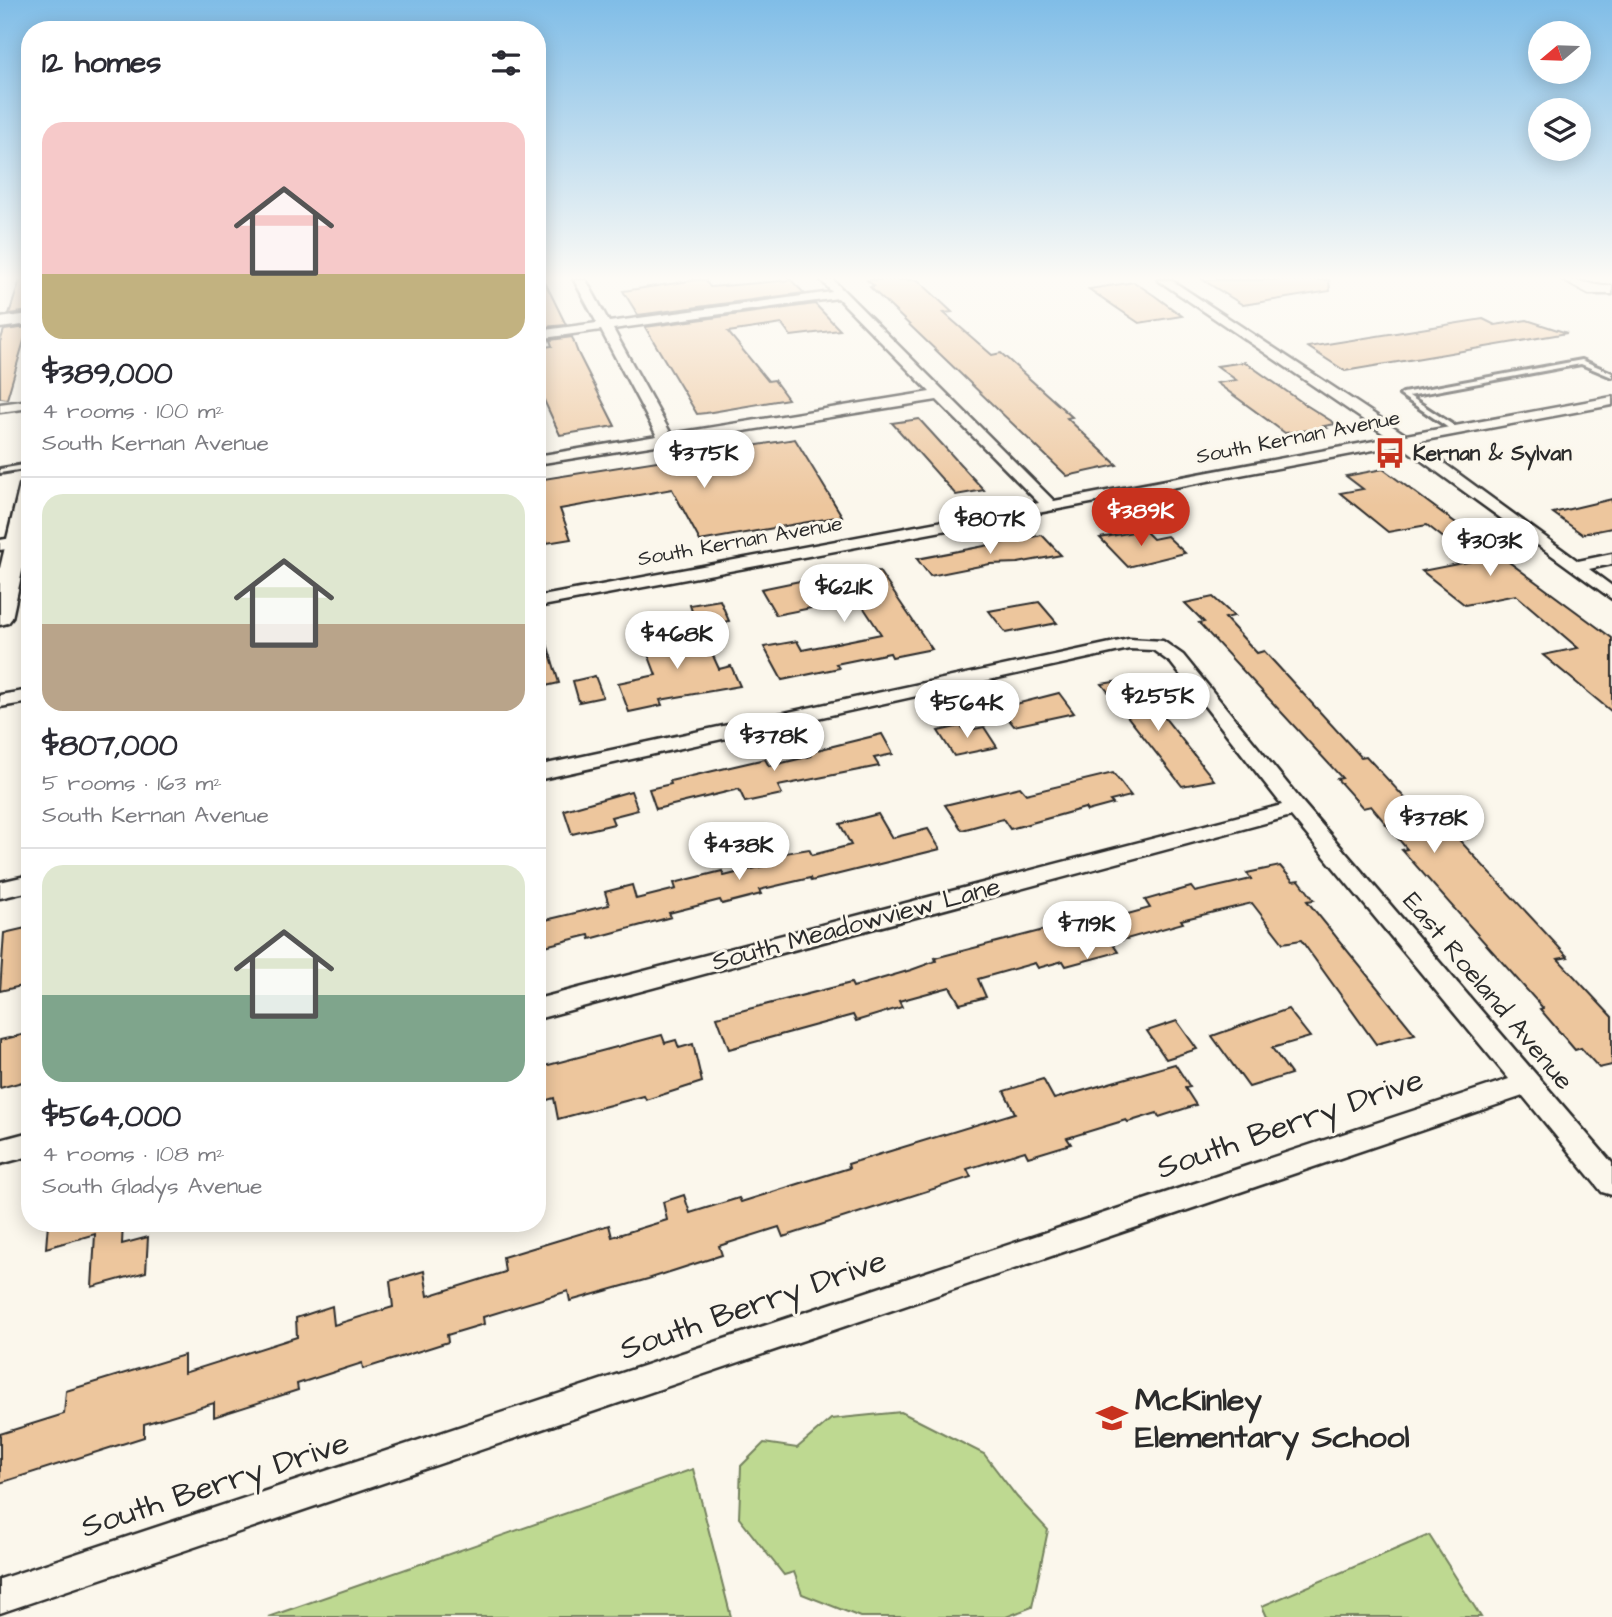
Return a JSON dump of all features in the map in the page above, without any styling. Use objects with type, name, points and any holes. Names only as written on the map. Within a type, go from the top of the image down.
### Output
[{"type":"street","points":[[620,355],[666,439]]},
{"type":"street","points":[[901,355],[1051,507]]},
{"type":"street","points":[[1276,355],[1402,440],[1612,594]]},
{"type":"street","points":[[546,459],[940,395]]},
{"type":"street","name":"South Kernan Avenue","points":[[546,600],[1612,401]]},
{"type":"street","points":[[0,408],[21,405]]},
{"type":"street","points":[[0,618],[21,522]]},
{"type":"street","points":[[1575,567],[1612,559]]},
{"type":"street","name":"East Roeland Avenue","points":[[546,771],[1129,644],[1157,645],[1177,659],[1296,808],[1612,1183]]},
{"type":"street","points":[[0,701],[21,698]]},
{"type":"street","name":"South Meadowview Lane","points":[[546,1007],[1296,808]]},
{"type":"street","points":[[0,890],[21,885]]},
{"type":"street","name":"South Berry Drive","points":[[0,1596],[1528,1083]]},
{"type":"street","points":[[0,1152],[21,1146]]},
{"type":"lane","points":[[1457,430],[1403,395],[1582,362],[1612,375]]},
{"type":"lane","points":[[0,471],[21,468]]},
{"type":"green space","points":[[901,1412],[984,1454],[1017,1497],[1048,1530],[1032,1607],[1006,1617],[860,1617],[802,1594],[794,1572],[784,1575],[739,1518],[741,1466],[764,1443],[797,1448],[831,1419]]},
{"type":"green space","points":[[693,1469],[731,1617],[268,1617]]},
{"type":"green space","points":[[1429,1535],[1481,1617],[1267,1617],[1262,1606]]},
{"type":"building","points":[[0,355],[20,355],[7,399],[0,398]]},
{"type":"building","points":[[546,355],[579,355],[615,426],[560,435],[546,405]]},
{"type":"building","points":[[662,355],[747,355],[768,381],[774,380],[788,399],[706,413],[697,414]]},
{"type":"building","points":[[941,355],[1004,355],[1072,417],[1067,418],[1117,465],[1067,476]]},
{"type":"building","points":[[1321,355],[1436,355],[1345,371]]},
{"type":"building","points":[[1245,362],[1336,424],[1324,426],[1327,428],[1285,433],[1217,383],[1236,380],[1217,366]]},
{"type":"building","points":[[919,419],[984,490],[956,495],[892,423]]},
{"type":"building","points":[[795,439],[842,516],[700,541],[672,489],[560,509],[571,539],[547,543],[546,479]]},
{"type":"building","points":[[1383,469],[1612,638],[1612,712],[1543,655],[1578,648],[1516,595],[1465,605],[1422,571],[1473,561],[1427,525],[1388,532],[1340,493],[1363,489],[1346,476]]},
{"type":"building","points":[[1612,499],[1612,528],[1582,534],[1553,513]]},
{"type":"building","points":[[1144,530],[1153,539],[1167,536],[1185,553],[1128,567],[1100,538]]},
{"type":"building","points":[[1042,535],[1061,555],[1018,563],[990,564],[930,576],[917,559]]},
{"type":"building","points":[[853,570],[857,575],[879,571],[932,649],[892,657],[890,653],[836,664],[839,668],[782,680],[764,647],[797,641],[802,650],[881,634],[852,590],[811,598],[816,607],[776,615],[761,589]]},
{"type":"building","points":[[1213,597],[1234,616],[1225,618],[1257,653],[1264,651],[1361,757],[1366,756],[1438,834],[1451,831],[1568,957],[1558,959],[1612,1017],[1612,1065],[1599,1068],[1581,1048],[1575,1050],[1540,1009],[1543,1008],[1402,850],[1407,849],[1371,806],[1363,808],[1337,779],[1342,778],[1199,623],[1204,622],[1185,603]]},
{"type":"building","points":[[720,600],[729,621],[697,627],[690,605]]},
{"type":"building","points":[[1039,602],[1057,623],[1006,633],[989,611]]},
{"type":"building","points":[[700,627],[719,669],[731,666],[740,686],[660,700],[662,705],[629,712],[618,683],[656,675],[642,638]]},
{"type":"building","points":[[546,640],[559,683],[546,686]]},
{"type":"building","points":[[595,676],[603,697],[579,702],[573,681]]},
{"type":"building","points":[[1131,679],[1214,780],[1182,786],[1102,684]]},
{"type":"building","points":[[1059,693],[1074,713],[1014,726],[1000,708]]},
{"type":"building","points":[[961,726],[965,731],[984,727],[997,747],[954,756],[938,731]]},
{"type":"building","points":[[882,734],[893,754],[874,758],[879,766],[778,786],[782,794],[745,802],[739,789],[656,809],[649,789],[671,784],[670,781],[765,759],[769,766],[811,756],[809,752]]},
{"type":"building","points":[[1113,773],[1131,796],[1110,801],[1113,804],[1087,811],[1085,808],[1010,829],[1003,819],[962,830],[945,805],[1020,787],[1026,794]]},
{"type":"building","points":[[631,791],[638,810],[611,817],[614,824],[572,834],[564,810]]},
{"type":"building","points":[[878,814],[892,838],[928,829],[940,849],[811,881],[810,878],[759,890],[761,894],[722,904],[720,900],[669,913],[671,917],[590,939],[589,935],[546,946],[546,920],[609,905],[605,892],[632,885],[636,899],[676,889],[674,883],[722,871],[724,876],[764,866],[761,857],[809,849],[812,855],[851,845],[840,824]]},
{"type":"building","points":[[1280,866],[1293,881],[1299,880],[1314,900],[1307,901],[1415,1034],[1376,1044],[1301,940],[1283,943],[1252,903],[1181,920],[1183,923],[1112,943],[1118,952],[1066,966],[1063,961],[1038,968],[1035,963],[978,979],[986,997],[960,1004],[950,987],[899,1001],[902,1007],[856,1021],[853,1015],[729,1049],[717,1017],[851,983],[853,987],[911,970],[936,961],[935,958],[1094,917],[1098,922],[1150,908],[1145,900],[1191,887],[1195,892],[1251,879],[1247,873]]},
{"type":"building","points":[[21,929],[21,986],[0,991],[4,933]]},
{"type":"building","points":[[1288,1009],[1310,1037],[1272,1048],[1291,1074],[1249,1087],[1212,1036]]},
{"type":"building","points":[[1177,1021],[1197,1049],[1166,1059],[1147,1031]]},
{"type":"building","points":[[21,1035],[21,1082],[0,1088],[0,1040]]},
{"type":"building","points":[[662,1035],[665,1043],[676,1040],[679,1048],[693,1044],[702,1082],[646,1100],[644,1096],[558,1119],[554,1098],[546,1100],[546,1066]]},
{"type":"building","points":[[1175,1064],[1190,1087],[1185,1088],[1196,1105],[1159,1117],[1157,1113],[1128,1122],[1126,1120],[1067,1138],[1071,1144],[1028,1157],[1025,1151],[967,1169],[971,1177],[783,1237],[779,1227],[719,1246],[722,1255],[648,1279],[570,1301],[568,1291],[483,1317],[484,1324],[447,1335],[448,1342],[363,1369],[362,1363],[297,1384],[298,1390],[214,1417],[214,1403],[144,1424],[144,1437],[0,1483],[0,1434],[64,1414],[66,1391],[184,1355],[184,1373],[297,1337],[296,1318],[332,1306],[334,1325],[393,1307],[390,1281],[424,1271],[428,1296],[505,1272],[503,1257],[609,1225],[612,1237],[667,1220],[663,1202],[684,1195],[690,1213],[739,1198],[741,1202],[849,1168],[848,1164],[1015,1113],[1004,1091],[1043,1079],[1054,1099]]},
{"type":"building","points":[[47,1232],[123,1232],[122,1244],[148,1237],[146,1272],[92,1287],[95,1234],[46,1248]]},
{"type":"place","name":"Kernan & Sylvan","points":[[1390,453]]},
{"type":"place","name":"McKinley Elementary School","points":[[1112,1418]]}]
